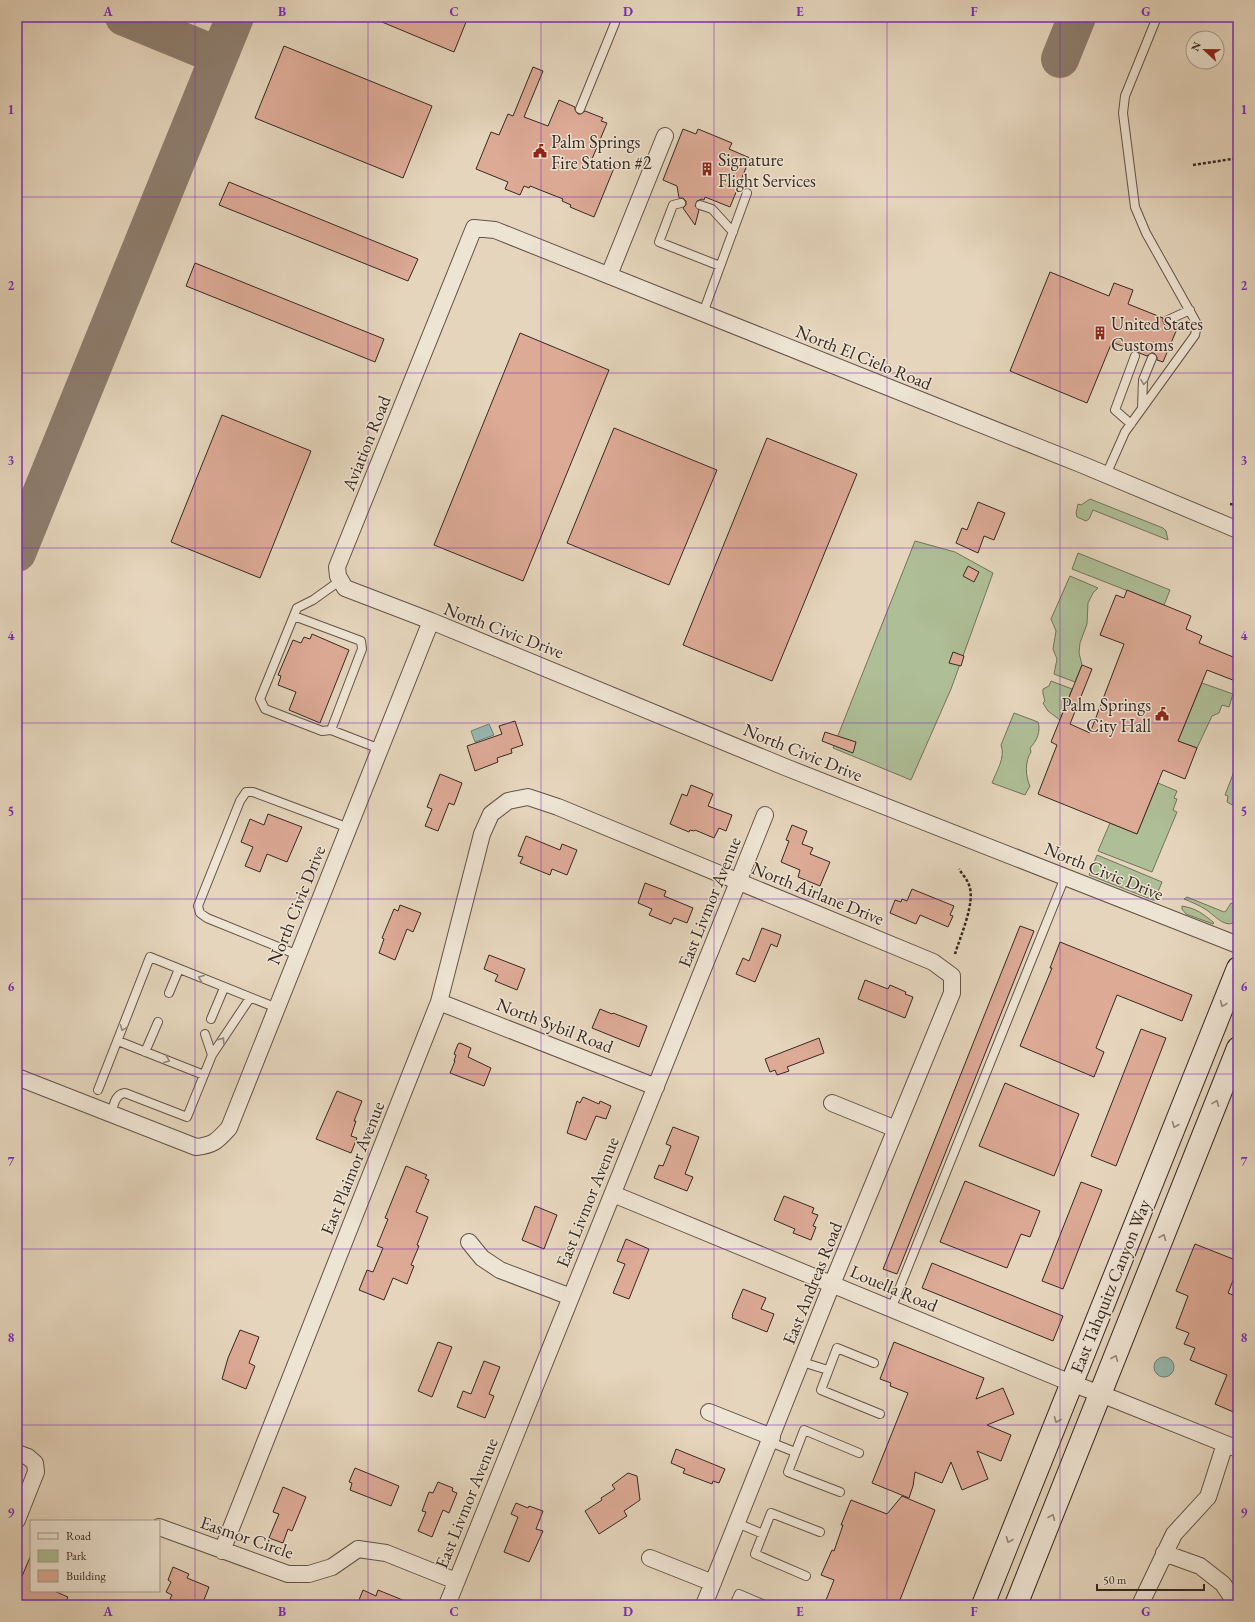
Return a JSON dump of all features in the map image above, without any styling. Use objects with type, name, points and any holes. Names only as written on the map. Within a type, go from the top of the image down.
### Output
[{"type":"main road","name":"East Tahquitz Canyon Way","points":[[983,1605],[1238,968]]},
{"type":"main road","name":"East Tahquitz Canyon Way","points":[[1016,1605],[1238,1048]]},
{"type":"street","points":[[609,275],[666,136]]},
{"type":"street","name":"North El Cielo Road","points":[[474,228],[494,230],[609,275],[1106,475],[1238,530]]},
{"type":"street","name":"Aviation Road","points":[[341,580],[338,576],[337,567],[474,228]]},
{"type":"street","points":[[341,580],[345,588],[431,621]]},
{"type":"street","name":"North Civic Drive","points":[[17,1077],[196,1146],[209,1145],[216,1141],[229,1128],[431,621],[785,767],[1238,946]]},
{"type":"street","name":"North Airlane Drive","points":[[508,801],[528,797],[558,807],[933,962],[952,976]]},
{"type":"street","name":"East Plaimor Avenue","points":[[222,1551],[439,1002],[482,834],[491,814],[508,801]]},
{"type":"street","name":"East Livmor Avenue","points":[[447,1605],[765,815]]},
{"type":"street","name":"East Andreas Road","points":[[704,1605],[832,1284],[952,993],[952,976]]},
{"type":"street","name":"North Sybil Road","points":[[439,1002],[656,1087]]},
{"type":"street","points":[[832,1103],[896,1129]]},
{"type":"street","name":"Louella Road","points":[[612,1194],[1071,1383],[1231,1446]]},
{"type":"street","points":[[469,1242],[482,1258],[500,1270],[571,1297]]},
{"type":"street","points":[[709,1412],[770,1440]]},
{"type":"street","points":[[1140,1605],[1174,1534],[1208,1497],[1231,1446]]},
{"type":"street","points":[[17,1453],[28,1457],[35,1462],[36,1472],[17,1520]]},
{"type":"street","name":"Easmor Circle","points":[[160,1527],[288,1574],[309,1574],[332,1567],[358,1549],[386,1553],[456,1581]]},
{"type":"street","points":[[1164,1553],[1200,1566],[1223,1584],[1237,1605]]},
{"type":"street","points":[[650,1558],[713,1583]]},
{"type":"lane","points":[[580,109],[615,23],[615,17]]},
{"type":"lane","points":[[1106,475],[1125,432],[1195,335],[1197,324],[1146,233],[1135,207],[1123,113],[1125,96],[1157,17]]},
{"type":"lane","points":[[703,313],[747,193]]},
{"type":"lane","points":[[681,203],[673,205],[659,242],[720,266]]},
{"type":"lane","points":[[700,205],[712,209],[733,232]]},
{"type":"lane","points":[[1168,320],[1190,310]]},
{"type":"lane","points":[[1131,424],[1115,410],[1135,356]]},
{"type":"lane","points":[[1142,408],[1143,380],[1152,358]]},
{"type":"lane","points":[[341,580],[313,600],[298,608],[260,699],[265,709],[322,731],[331,730],[380,749]]},
{"type":"lane","points":[[294,616],[360,641],[362,649],[331,730]]},
{"type":"lane","points":[[298,955],[207,918],[200,913],[198,906],[240,800],[246,792],[253,792],[349,828]]},
{"type":"lane","points":[[891,1309],[1065,877]]},
{"type":"lane","points":[[98,1090],[150,957],[277,1008]]},
{"type":"lane","points":[[169,993],[179,969]]},
{"type":"lane","points":[[211,1018],[224,988]]},
{"type":"lane","points":[[111,1113],[117,1097],[120,1094],[125,1093],[187,1117],[212,1056],[250,998]]},
{"type":"lane","points":[[146,1052],[158,1022]]},
{"type":"lane","points":[[205,1034],[212,1056]]},
{"type":"lane","points":[[118,1041],[204,1075]]},
{"type":"lane","points":[[874,1363],[837,1348],[821,1390],[880,1414]]},
{"type":"lane","points":[[802,1362],[828,1370]]},
{"type":"lane","points":[[840,1492],[788,1472],[804,1430],[859,1453]]},
{"type":"lane","points":[[770,1440],[795,1452]]},
{"type":"lane","points":[[806,1576],[755,1554],[771,1513],[820,1532]]},
{"type":"lane","points":[[737,1523],[763,1534]]},
{"type":"lane","points":[[734,1605],[738,1594],[765,1605]]},
{"type":"path","points":[[1193,164],[1238,158]]},
{"type":"path","points":[[1230,504],[1238,505]]},
{"type":"path","points":[[955,954],[972,896],[969,885],[959,869]]},
{"type":"green space","points":[[1090,499],[1163,528],[1166,531],[1168,540],[1093,510],[1089,519],[1086,521],[1077,517],[1076,513],[1078,504],[1081,505]]},
{"type":"green space","points":[[915,541],[955,552],[993,573],[951,689],[911,780],[833,748]]},
{"type":"green space","points":[[1078,553],[1170,590],[1164,605],[1072,569]]},
{"type":"green space","points":[[1070,576],[1098,588],[1093,593],[1088,603],[1087,624],[1080,643],[1079,653],[1082,665],[1075,682],[1054,674],[1057,659],[1053,649],[1056,631],[1051,619]]},
{"type":"green space","points":[[1051,681],[1072,689],[1060,720],[1048,711],[1043,703],[1045,701],[1043,689],[1049,686]]},
{"type":"green space","points":[[1202,683],[1233,694],[1229,707],[1222,705],[1219,713],[1212,716],[1197,748],[1178,741]]},
{"type":"green space","points":[[1014,713],[1038,722],[1039,725],[1038,736],[1030,748],[1031,752],[1026,769],[1030,786],[1025,795],[992,783],[1001,759],[1001,745]]},
{"type":"green space","points":[[1238,761],[1238,808],[1227,802],[1228,796],[1225,795]]},
{"type":"green space","points":[[1158,783],[1177,791],[1174,798],[1177,799],[1173,810],[1177,812],[1152,872],[1098,851],[1110,823],[1137,834]]},
{"type":"green space","points":[[1097,855],[1162,882],[1157,894],[1160,895],[1157,900],[1153,900],[1089,875]]},
{"type":"green space","points":[[1187,897],[1224,912],[1231,903],[1238,906],[1238,920],[1234,923],[1225,923],[1203,908],[1184,899]]},
{"type":"green space","points":[[1182,906],[1199,912],[1214,923],[1213,924],[1186,914],[1182,909]]},
{"type":"water","points":[[489,724],[494,735],[475,742],[471,731]]},
{"type":"water","points":[[1164,1357],[1171,1360],[1174,1367],[1171,1374],[1164,1377],[1157,1374],[1154,1367],[1157,1360]]},
{"type":"building","points":[[370,17],[468,17],[454,52]]},
{"type":"building","points":[[284,46],[432,106],[403,178],[255,118]]},
{"type":"building","name":"Palm Springs Fire Station #2","points":[[533,67],[543,71],[524,117],[548,126],[559,100],[575,107],[578,114],[585,111],[603,118],[601,121],[607,123],[592,159],[614,168],[594,217],[570,207],[571,205],[562,201],[563,199],[530,186],[529,188],[524,186],[520,195],[505,189],[508,182],[476,169],[491,132],[499,135],[508,114],[513,116]]},
{"type":"building","name":"Signature Flight Services","points":[[683,129],[696,134],[698,129],[732,143],[729,149],[750,158],[730,207],[705,197],[704,200],[702,199],[697,201],[695,206],[699,210],[695,225],[683,208],[686,205],[686,201],[683,198],[679,198],[677,186],[663,180]]},
{"type":"building","points":[[229,182],[418,259],[408,281],[219,205]]},
{"type":"building","points":[[195,263],[384,339],[375,362],[186,286]]},
{"type":"building","name":"United States Customs","points":[[1050,272],[1109,296],[1114,283],[1133,290],[1128,304],[1163,318],[1165,325],[1175,323],[1179,324],[1163,362],[1157,360],[1154,353],[1147,356],[1112,342],[1087,403],[1010,371]]},
{"type":"building","points":[[520,333],[609,370],[523,581],[434,545]]},
{"type":"building","points":[[222,415],[311,451],[260,578],[171,542]]},
{"type":"building","points":[[614,428],[717,470],[669,585],[567,543]]},
{"type":"building","points":[[767,438],[857,474],[772,681],[683,645]]},
{"type":"building","points":[[978,502],[1005,513],[994,540],[984,536],[978,553],[956,543],[962,528],[967,530]]},
{"type":"building","points":[[968,566],[979,572],[974,582],[963,576]]},
{"type":"building","name":"Palm Springs City Hall","points":[[1127,590],[1191,616],[1186,629],[1202,636],[1199,643],[1238,659],[1238,682],[1207,670],[1178,741],[1197,748],[1185,779],[1163,770],[1137,834],[1038,794],[1057,745],[1051,742],[1082,665],[1092,669],[1070,724],[1090,733],[1124,644],[1100,635],[1116,595],[1124,598]]},
{"type":"building","points":[[312,634],[349,650],[320,723],[289,710],[296,692],[278,685],[281,676],[278,675],[293,640],[301,643],[304,637],[310,639]]},
{"type":"building","points":[[953,652],[964,656],[961,666],[949,663]]},
{"type":"building","points":[[515,721],[523,745],[511,749],[512,753],[497,758],[498,762],[475,771],[467,746],[502,734],[499,726]]},
{"type":"building","points":[[825,732],[856,742],[853,753],[822,741]]},
{"type":"building","points":[[440,774],[462,783],[454,805],[449,803],[438,831],[425,826],[432,809],[427,807]]},
{"type":"building","points":[[691,785],[713,794],[708,806],[732,815],[726,831],[719,828],[714,838],[695,830],[690,830],[689,832],[670,824],[682,794],[687,796]]},
{"type":"building","points":[[268,814],[302,827],[287,862],[267,854],[260,872],[245,866],[253,847],[241,842],[250,819],[264,825]]},
{"type":"building","points":[[792,825],[807,831],[802,844],[813,848],[810,854],[830,862],[820,886],[798,877],[800,870],[781,862],[789,841],[786,840]]},
{"type":"building","points":[[526,836],[560,850],[562,844],[577,850],[567,875],[552,869],[550,875],[520,863],[523,857],[518,856]]},
{"type":"building","points":[[645,883],[666,891],[664,896],[693,908],[687,923],[674,918],[671,924],[649,915],[652,909],[638,903]]},
{"type":"building","points":[[912,889],[954,906],[950,915],[953,916],[948,927],[920,915],[916,924],[890,913],[895,900],[901,902],[902,899],[907,901]]},
{"type":"building","points":[[400,905],[421,913],[413,932],[407,929],[395,960],[379,953],[384,939],[382,938],[394,909],[398,911]]},
{"type":"building","points":[[1020,926],[1034,931],[897,1274],[883,1269]]},
{"type":"building","points":[[762,928],[781,935],[777,947],[771,944],[755,982],[736,974],[743,958],[749,961]]},
{"type":"building","points":[[1060,942],[1192,995],[1182,1021],[1117,995],[1096,1048],[1104,1052],[1094,1077],[1020,1046],[1052,968],[1050,968]]},
{"type":"building","points":[[489,955],[525,969],[517,990],[495,981],[498,975],[484,969]]},
{"type":"building","points":[[865,980],[888,989],[890,985],[913,997],[905,1018],[858,999]]},
{"type":"building","points":[[600,1009],[647,1026],[639,1047],[592,1028]]},
{"type":"building","points":[[1141,1029],[1166,1038],[1116,1166],[1091,1156]]},
{"type":"building","points":[[819,1038],[824,1053],[787,1067],[789,1071],[777,1075],[775,1070],[770,1072],[765,1059]]},
{"type":"building","points":[[460,1043],[471,1048],[468,1057],[491,1068],[484,1086],[450,1073],[455,1061],[456,1055],[454,1054],[458,1044]]},
{"type":"building","points":[[1005,1083],[1079,1114],[1054,1176],[979,1146]]},
{"type":"building","points":[[337,1091],[362,1101],[354,1121],[356,1121],[351,1136],[357,1138],[351,1153],[316,1139]]},
{"type":"building","points":[[583,1097],[599,1104],[600,1101],[611,1106],[606,1119],[596,1116],[586,1140],[567,1133],[577,1101],[580,1103]]},
{"type":"building","points":[[673,1127],[699,1137],[685,1174],[693,1177],[687,1191],[654,1178],[659,1165],[663,1166],[671,1146],[666,1144]]},
{"type":"building","points":[[406,1166],[427,1175],[425,1178],[429,1180],[416,1212],[428,1217],[417,1245],[419,1246],[411,1265],[414,1266],[407,1284],[393,1278],[384,1300],[359,1290],[367,1270],[373,1272],[383,1248],[377,1246],[388,1219],[385,1218]]},
{"type":"building","points":[[965,1181],[1040,1211],[1030,1237],[1021,1234],[1007,1268],[940,1242]]},
{"type":"building","points":[[1081,1182],[1102,1190],[1063,1289],[1042,1281]]},
{"type":"building","points":[[784,1196],[814,1208],[812,1213],[818,1215],[813,1226],[816,1227],[811,1240],[793,1233],[795,1229],[774,1220]]},
{"type":"building","points":[[535,1206],[557,1215],[544,1249],[522,1240]]},
{"type":"building","points":[[626,1239],[649,1249],[629,1299],[613,1293],[625,1264],[617,1261]]},
{"type":"building","points":[[1195,1244],[1238,1261],[1238,1268],[1228,1293],[1238,1297],[1238,1414],[1215,1404],[1227,1375],[1190,1360],[1195,1348],[1184,1344],[1189,1333],[1176,1328],[1188,1296],[1176,1291]]},
{"type":"building","points":[[932,1263],[1063,1316],[1053,1341],[922,1288]]},
{"type":"building","points":[[743,1289],[766,1298],[761,1309],[774,1314],[767,1332],[732,1318]]},
{"type":"building","points":[[240,1330],[259,1337],[249,1363],[255,1366],[246,1389],[222,1379],[228,1358]]},
{"type":"building","points":[[438,1342],[452,1347],[432,1397],[418,1391]]},
{"type":"building","points":[[894,1342],[984,1378],[976,1399],[1003,1388],[1014,1414],[987,1425],[1011,1435],[1001,1461],[977,1451],[988,1479],[962,1490],[951,1462],[942,1483],[915,1472],[909,1498],[872,1483],[908,1393],[890,1386],[891,1383],[880,1379]]},
{"type":"building","points":[[484,1361],[500,1367],[489,1394],[494,1396],[485,1418],[457,1407],[463,1391],[471,1394]]},
{"type":"building","points":[[676,1449],[725,1469],[719,1483],[713,1481],[712,1484],[683,1473],[685,1469],[671,1463]]},
{"type":"building","points":[[355,1468],[399,1486],[391,1506],[350,1490],[352,1483],[349,1482]]},
{"type":"building","points":[[628,1473],[637,1476],[640,1500],[624,1511],[627,1516],[599,1534],[585,1511],[615,1489],[612,1485]]},
{"type":"building","points":[[438,1482],[453,1488],[452,1491],[457,1493],[449,1513],[443,1510],[432,1537],[418,1531],[426,1512],[422,1511],[429,1492],[433,1493]]},
{"type":"building","points":[[283,1487],[306,1497],[292,1531],[288,1529],[283,1543],[269,1538],[279,1514],[273,1512]]},
{"type":"building","points":[[902,1496],[935,1510],[898,1605],[824,1605],[834,1580],[821,1575],[832,1550],[834,1551],[843,1525],[841,1525],[851,1500],[887,1514]]},
{"type":"building","points":[[516,1503],[528,1508],[529,1506],[543,1511],[536,1529],[543,1531],[529,1562],[504,1552],[518,1517],[511,1514]]},
{"type":"building","points":[[30,1557],[30,1592],[56,1592],[68,1597],[64,1605],[17,1605],[17,1588]]},
{"type":"building","points":[[173,1567],[189,1574],[187,1578],[209,1587],[202,1605],[186,1600],[184,1605],[170,1599],[172,1595],[166,1592],[171,1582],[168,1580]]},
{"type":"building","points":[[363,1590],[376,1596],[378,1590],[415,1605],[357,1605]]},
{"type":"taxiway","points":[[124,17],[219,56]]},
{"type":"taxiway","points":[[17,553],[235,17]]},
{"type":"taxiway","points":[[1060,59],[1077,17]]},
{"type":"place","name":"Palm Springs Fire Station #2","points":[[540,151]]},
{"type":"place","name":"Signature Flight Services","points":[[707,169]]},
{"type":"place","name":"United States Customs","points":[[1100,333]]},
{"type":"place","name":"Palm Springs City Hall","points":[[1162,714]]}]
